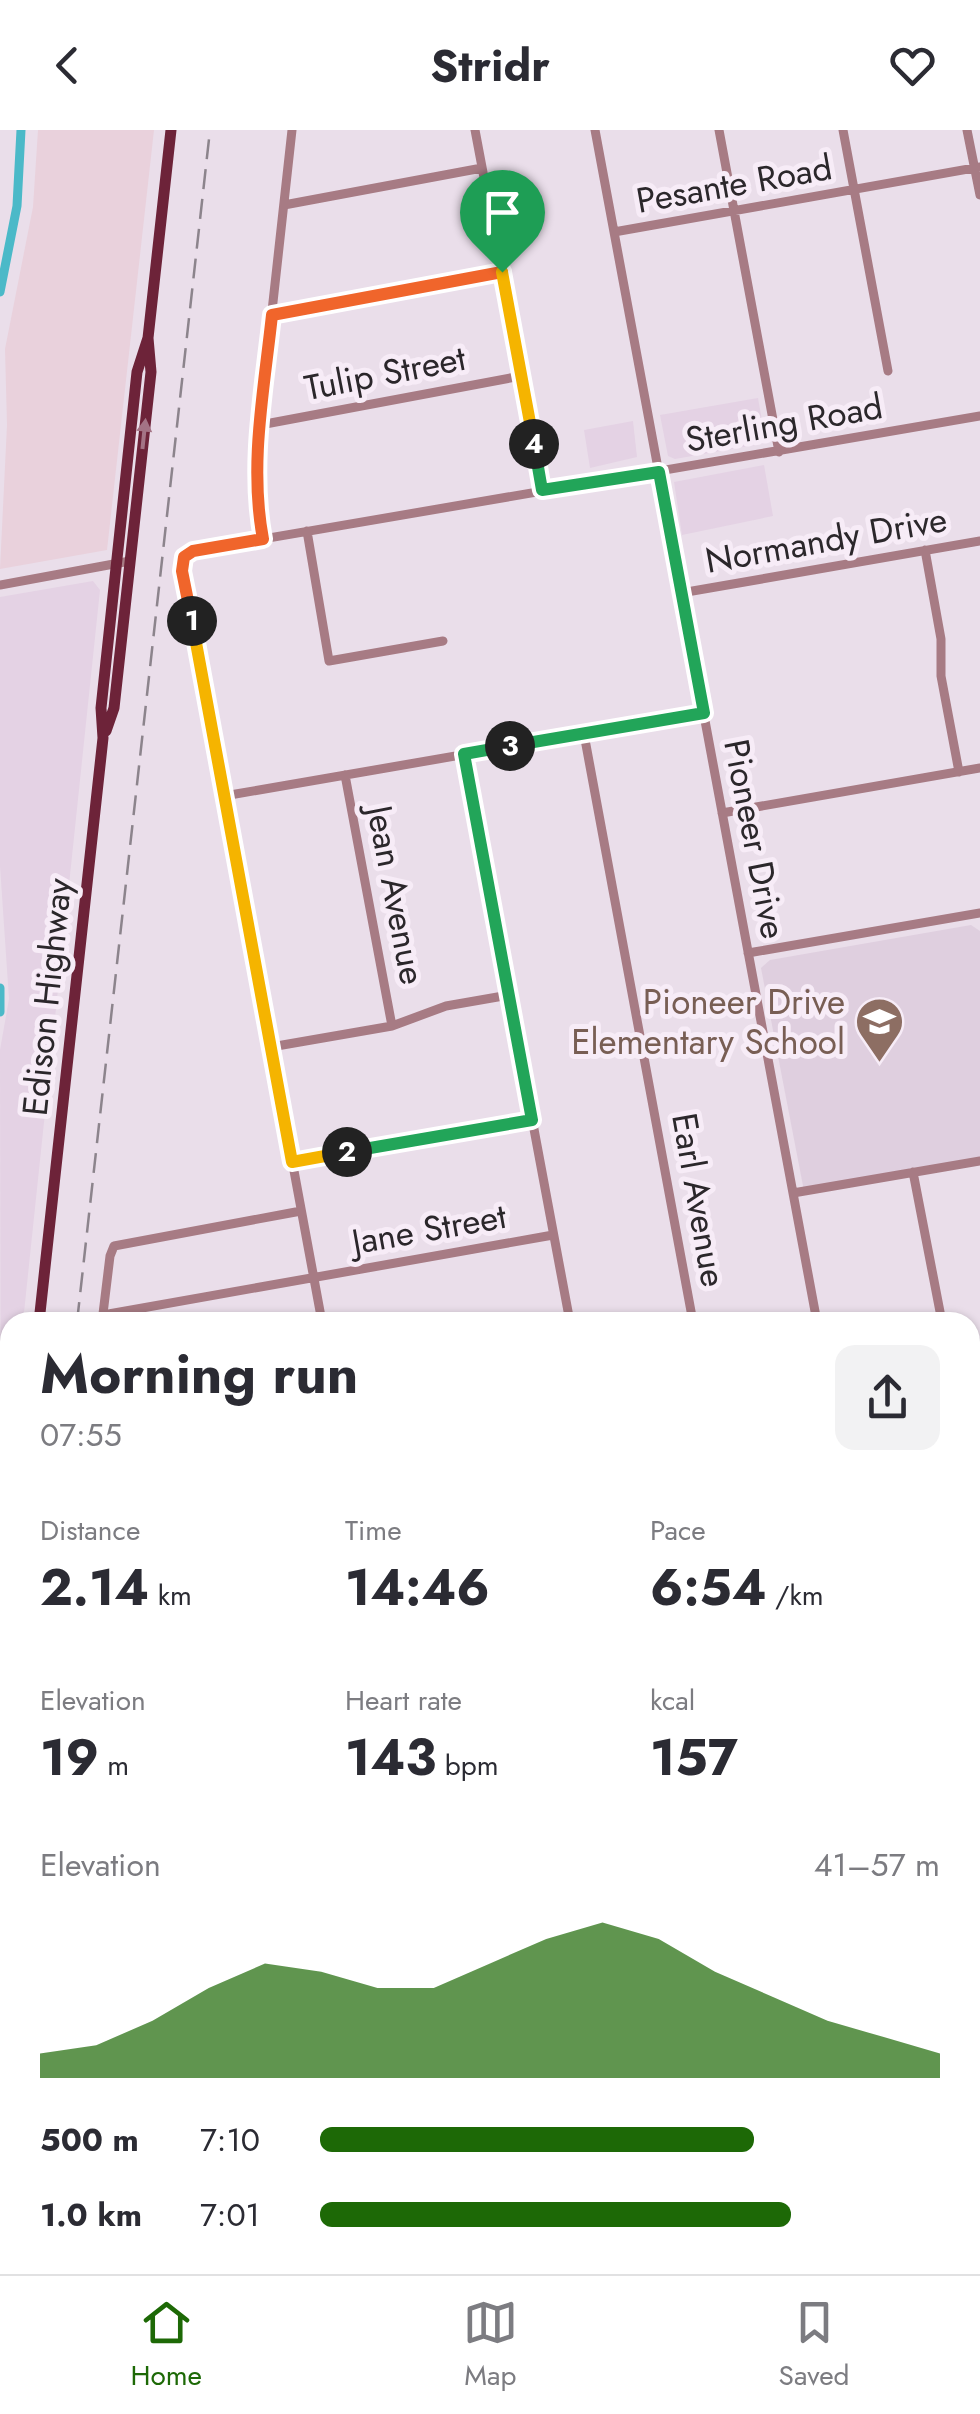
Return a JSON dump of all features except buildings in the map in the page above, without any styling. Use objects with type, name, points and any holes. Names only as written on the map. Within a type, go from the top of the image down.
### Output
[{"type":"main road","name":"Edison Highway","points":[[40,1312],[103,738],[101,708],[123,563],[137,372],[148,338],[171,130]]},
{"type":"street","points":[[263,539],[255,485],[292,130]]},
{"type":"street","points":[[475,130],[542,490]]},
{"type":"street","name":"Pioneer Drive","points":[[595,130],[814,1312]]},
{"type":"street","points":[[719,130],[779,452]]},
{"type":"street","points":[[843,130],[888,371]]},
{"type":"street","points":[[967,130],[980,194]]},
{"type":"street","name":"Pesante Road","points":[[614,232],[977,167]]},
{"type":"street","points":[[284,205],[482,168]]},
{"type":"street","points":[[272,315],[502,272]]},
{"type":"street","name":"Tulip Street","points":[[260,425],[521,376]]},
{"type":"street","name":"Sterling Road","points":[[224,796],[182,571],[184,557],[193,551],[980,416]]},
{"type":"street","points":[[306,531],[329,661],[444,641]]},
{"type":"street","name":"Normandy Drive","points":[[681,592],[980,541]]},
{"type":"street","points":[[925,550],[941,639],[941,676],[959,772]]},
{"type":"street","points":[[0,585],[123,563]]},
{"type":"street","points":[[320,1312],[224,796],[704,713]]},
{"type":"street","name":"Earl Avenue","points":[[584,734],[691,1312]]},
{"type":"street","points":[[464,754],[568,1312]]},
{"type":"street","points":[[722,813],[980,768]]},
{"type":"street","name":"Jean Avenue","points":[[346,775],[392,1026]]},
{"type":"street","points":[[748,953],[980,913]]},
{"type":"street","points":[[271,1047],[392,1026],[446,1006],[509,995]]},
{"type":"street","points":[[292,1162],[532,1120]]},
{"type":"street","points":[[793,1193],[980,1161]]},
{"type":"street","points":[[913,1172],[940,1312]]},
{"type":"street","points":[[103,1312],[110,1256],[114,1246],[121,1242],[300,1210]]},
{"type":"street","name":"Jane Street","points":[[137,1312],[314,1276],[553,1235]]},
{"type":"shaded area","points":[[38,130],[154,130],[107,550],[0,569],[7,425],[5,349],[33,207]]},
{"type":"shaded area","points":[[758,398],[766,443],[675,459],[668,456],[660,415]]},
{"type":"shaded area","points":[[633,421],[637,457],[590,468],[584,430]]},
{"type":"shaded area","points":[[764,465],[773,516],[682,535],[674,482]]},
{"type":"shaded area","points":[[93,581],[100,590],[24,1312],[1,1312],[0,1050],[9,999],[0,866],[0,597]]},
{"type":"shaded area","name":"Pioneer Drive Elementary School","points":[[971,925],[980,931],[980,1159],[804,1191],[761,968],[770,960]]},
{"type":"waterway","points":[[0,292],[17,206],[21,130]]},
{"type":"waterway","points":[[0,988],[0,1012]]},
{"type":"railway","points":[[78,1312],[210,130]]},
{"type":"place","name":"Pioneer Drive Elementary School","points":[[880,1064]]},
{"type":"route","points":[[502,272],[542,490],[659,472],[704,713],[464,754],[532,1120],[292,1162],[182,571],[184,557],[193,551],[263,539],[256,505],[256,465],[272,315],[502,272]]}]
